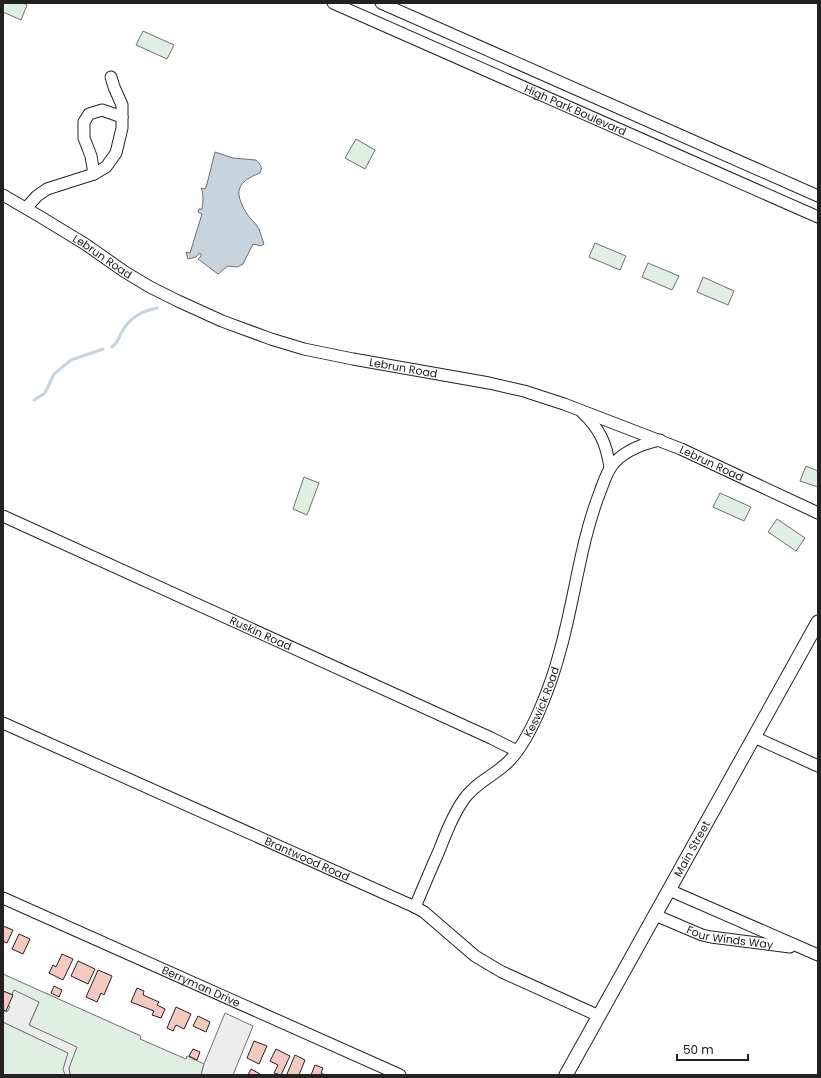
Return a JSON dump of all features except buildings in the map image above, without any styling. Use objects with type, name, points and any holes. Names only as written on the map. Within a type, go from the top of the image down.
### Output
[{"type":"main road","name":"Main Street","points":[[566,1075],[818,622]]},
{"type":"street","name":"High Park Boulevard","points":[[333,3],[818,217]]},
{"type":"street","name":"High Park Boulevard","points":[[381,3],[818,196]]},
{"type":"street","points":[[26,208],[37,196],[47,189],[94,174],[106,167],[116,153],[122,128],[122,104],[114,87],[112,77]]},
{"type":"street","points":[[94,174],[84,138],[84,122],[89,114],[102,110],[122,116]]},
{"type":"street","points":[[631,135],[639,117]]},
{"type":"street","name":"Lebrun Road","points":[[3,195],[85,244],[119,268],[150,287],[203,313],[246,330],[304,349],[353,359],[455,376],[517,389],[660,440],[818,512]]},
{"type":"street","points":[[579,410],[591,421],[601,435],[607,450],[610,467]]},
{"type":"street","name":"Keswick Road","points":[[415,907],[451,821],[465,798],[474,787],[502,767],[518,751],[536,716],[551,681],[561,650],[582,555],[596,504],[610,467],[620,457],[632,449],[646,443],[660,440]]},
{"type":"street","name":"Ruskin Road","points":[[3,516],[518,751]]},
{"type":"street","name":"Brantwood Road","points":[[3,723],[415,907],[424,912],[475,956],[502,972],[599,1016]]},
{"type":"street","points":[[754,738],[818,766]]},
{"type":"street","name":"Four Winds Way","points":[[669,890],[813,953]]},
{"type":"street","name":"Berryman Drive","points":[[3,898],[400,1075]]},
{"type":"street","name":"Four Winds Way","points":[[655,915],[710,937],[813,953]]},
{"type":"green space","points":[[3,3],[23,3],[27,5],[21,20],[3,12]]},
{"type":"green space","points":[[143,31],[174,45],[167,59],[136,45]]},
{"type":"green space","points":[[356,139],[375,150],[365,169],[345,158]]},
{"type":"green space","points":[[595,243],[626,256],[620,270],[589,257]]},
{"type":"green space","points":[[648,263],[679,276],[672,290],[642,277]]},
{"type":"green space","points":[[703,277],[734,291],[728,305],[697,292]]},
{"type":"green space","points":[[806,466],[818,471],[818,487],[800,481]]},
{"type":"green space","points":[[304,477],[319,483],[307,515],[293,509]]},
{"type":"green space","points":[[720,493],[751,507],[744,521],[713,507]]},
{"type":"green space","points":[[777,519],[805,538],[796,551],[768,532]]},
{"type":"green space","points":[[3,974],[141,1036],[140,1039],[186,1059],[187,1056],[204,1064],[201,1075],[70,1075],[69,1068],[72,1059],[65,1075],[3,1075],[3,1022],[73,1055],[29,1025],[39,1002],[3,991]]},
{"type":"shaded area","points":[[215,152],[233,158],[256,160],[261,166],[260,173],[246,180],[242,184],[239,193],[243,206],[248,216],[259,229],[264,244],[261,246],[253,244],[243,264],[237,267],[228,266],[218,274],[198,259],[201,254],[199,253],[196,257],[188,259],[186,252],[190,253],[202,214],[198,212],[199,209],[202,209],[203,195],[201,188],[205,189],[207,184]]},
{"type":"shaded area","points":[[14,990],[39,1002],[29,1025],[77,1047],[69,1068],[70,1075],[65,1075],[63,1069],[68,1053],[3,1022],[3,1010],[7,1012],[10,1007],[7,1005]]},
{"type":"shaded area","points":[[225,1013],[253,1026],[233,1075],[201,1075],[204,1064]]},
{"type":"waterway","points":[[112,347],[132,319],[141,313],[157,308]]},
{"type":"waterway","points":[[34,400],[45,393],[54,374],[71,360],[103,349]]}]
